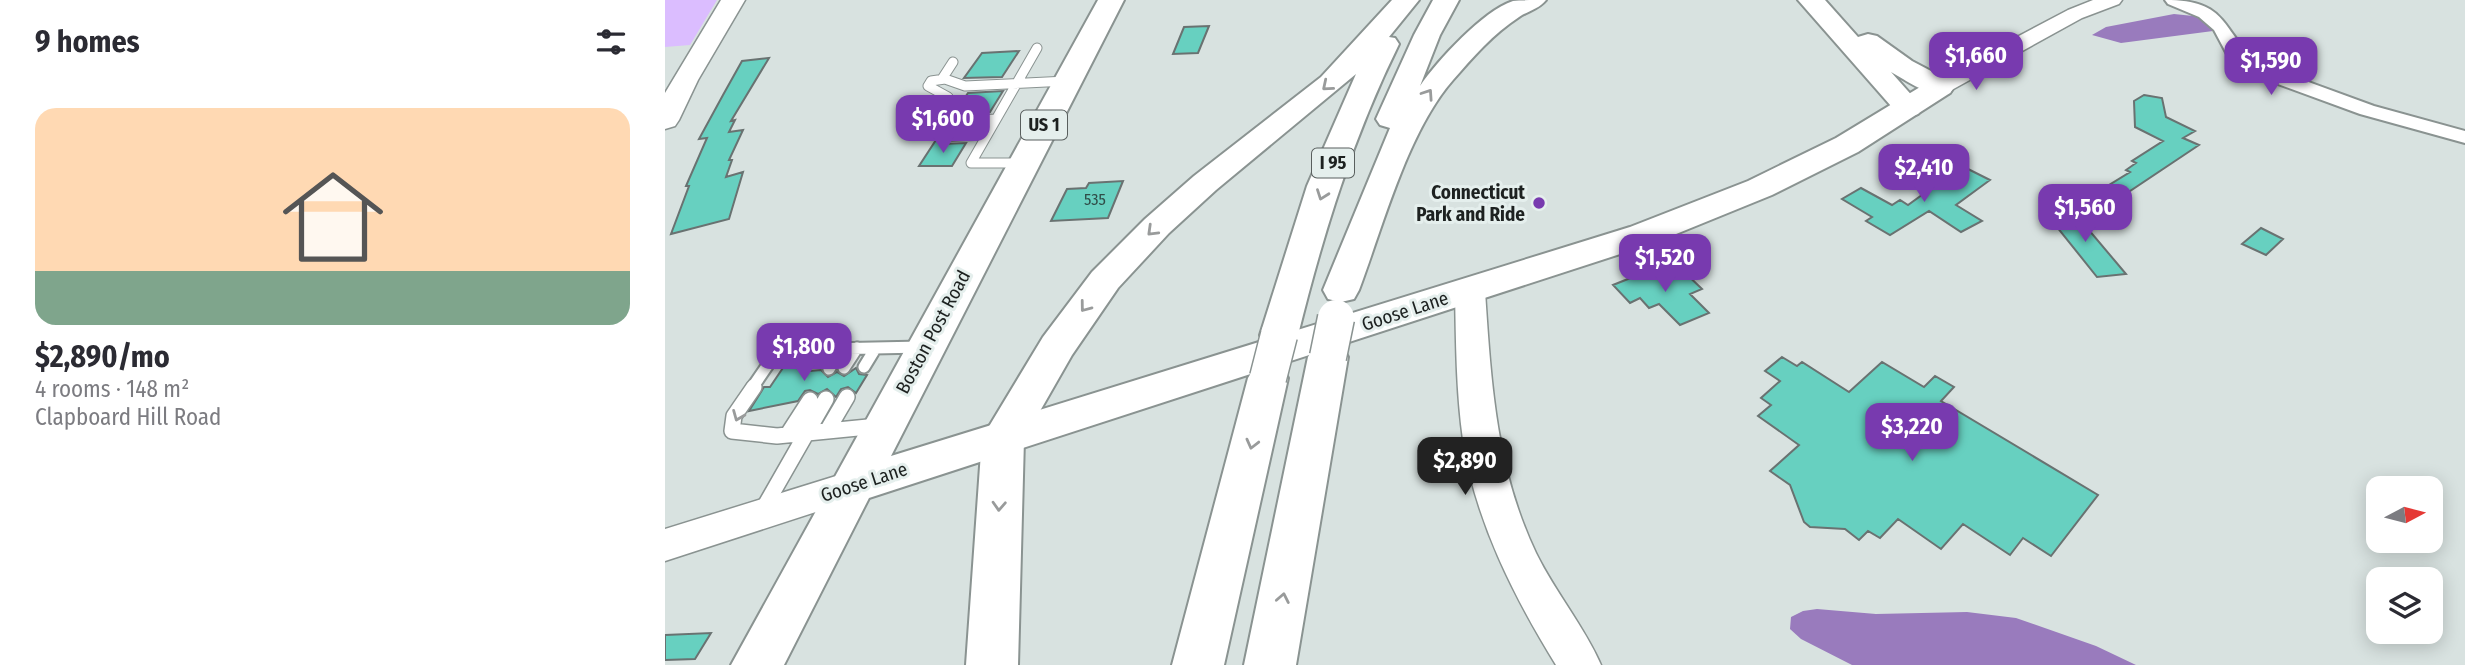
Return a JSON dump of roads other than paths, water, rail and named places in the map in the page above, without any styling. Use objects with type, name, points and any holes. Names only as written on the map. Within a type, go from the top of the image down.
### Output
[{"type":"main road","points":[[665,120],[685,80],[733,0]]},
{"type":"main road","name":"Boston Post Road","points":[[757,665],[1111,0]]},
{"type":"main road","points":[[992,665],[1003,438],[1081,312],[1128,255],[1205,183],[1351,64],[1406,0]]},
{"type":"main road","name":"I 95","points":[[1198,665],[1300,255],[1339,147],[1372,68],[1411,0]]},
{"type":"main road","name":"I 95","points":[[1270,665],[1335,322],[1380,148],[1411,70],[1446,0]]},
{"type":"main road","points":[[1335,322],[1403,131],[1439,78],[1492,26],[1510,12],[1534,0]]},
{"type":"main road","points":[[1811,0],[1908,108]]},
{"type":"main road","points":[[1828,0],[1872,45],[1902,67],[1940,87]]},
{"type":"main road","name":"Goose Lane","points":[[852,486],[1642,235],[1760,188],[1847,145],[1940,87]]},
{"type":"street","name":"Goose Lane","points":[[1940,87],[2075,14],[2112,0]]},
{"type":"street","points":[[2174,0],[2204,13],[2221,27],[2236,54],[2252,68],[2406,122],[2465,137]]},
{"type":"street","points":[[2406,122],[2465,118]]},
{"type":"street","points":[[1470,291],[1477,411],[1485,460],[1497,504],[1527,580],[1580,665]]},
{"type":"street","name":"Goose Lane","points":[[665,545],[852,486]]},
{"type":"lane","points":[[1023,163],[971,163],[1037,48]]},
{"type":"lane","points":[[942,79],[953,62]]},
{"type":"lane","points":[[995,119],[951,122],[946,119],[948,97],[928,86],[931,81],[942,79],[965,86],[1068,80]]},
{"type":"lane","points":[[942,137],[985,135]]},
{"type":"lane","points":[[884,425],[788,434],[733,431],[734,416],[778,350],[926,346]]},
{"type":"lane","points":[[829,369],[842,348]]},
{"type":"lane","points":[[844,368],[857,348]]},
{"type":"lane","points":[[864,367],[875,349]]},
{"type":"lane","points":[[827,431],[847,397]]},
{"type":"lane","points":[[761,514],[826,399]]},
{"type":"lane","points":[[788,434],[810,400]]},
{"type":"place","name":"Connecticut Park and Ride","points":[[1539,203]]}]
